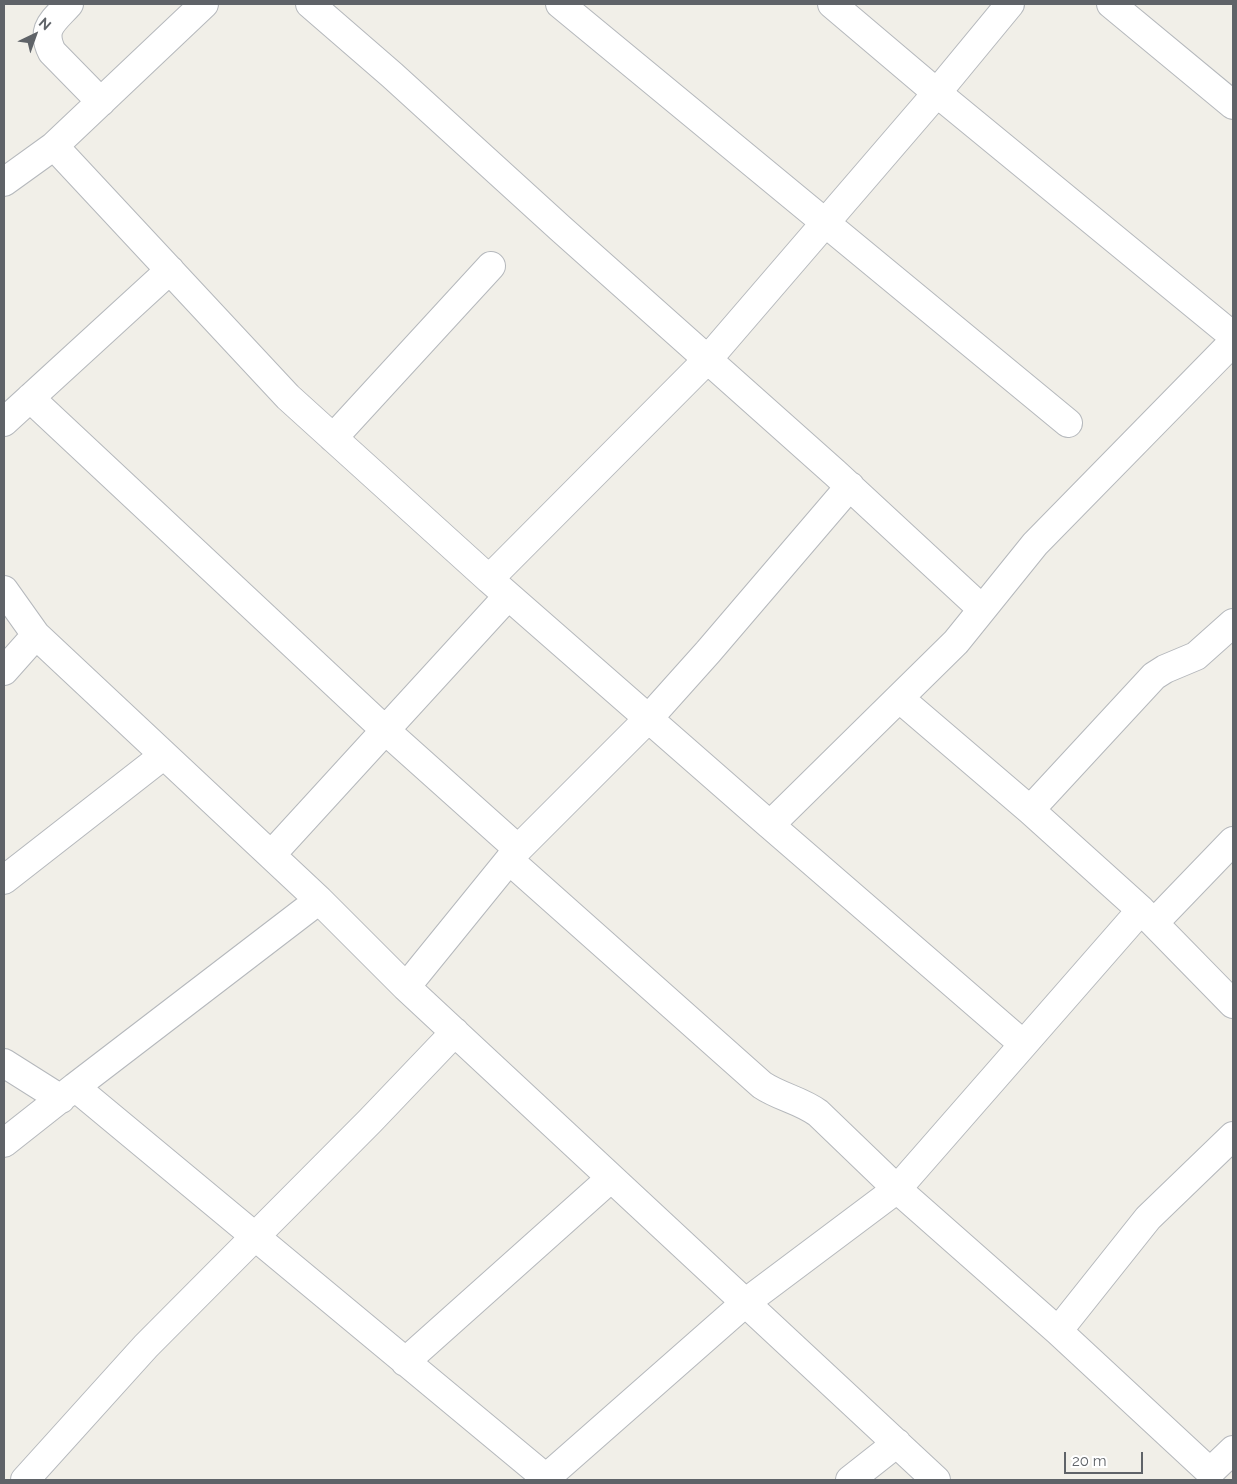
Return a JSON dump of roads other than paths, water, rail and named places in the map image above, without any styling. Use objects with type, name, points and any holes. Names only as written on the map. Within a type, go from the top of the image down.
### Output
[{"type":"street","points":[[69,4],[48,27],[47,42],[52,52],[101,102]]},
{"type":"street","points":[[4,182],[54,146],[204,4]]},
{"type":"street","points":[[310,4],[392,75],[552,221],[850,486],[982,609]]},
{"type":"street","points":[[560,4],[1068,423]]},
{"type":"street","points":[[832,4],[937,93],[1233,336]]},
{"type":"street","points":[[271,855],[385,730],[499,588],[708,359],[937,93],[1010,4]]},
{"type":"street","points":[[1111,4],[1233,105]]},
{"type":"street","points":[[54,146],[288,397],[499,588],[770,826],[1023,1044]]},
{"type":"street","points":[[333,438],[492,266]]},
{"type":"street","points":[[4,422],[170,270]]},
{"type":"street","points":[[770,826],[956,642],[1035,544],[1233,342]]},
{"type":"street","points":[[30,398],[385,730],[513,854],[762,1085],[779,1095],[803,1103],[818,1113],[897,1188],[1058,1331],[1209,1476],[1233,1450]]},
{"type":"street","points":[[406,987],[513,854],[648,718],[708,652],[850,486]]},
{"type":"street","points":[[4,590],[36,635],[319,900],[406,987],[936,1480]]},
{"type":"street","points":[[1030,810],[1154,676],[1165,669],[1196,656],[1233,623]]},
{"type":"street","points":[[4,672],[36,635]]},
{"type":"street","points":[[899,698],[1030,810],[1148,916],[1233,1004]]},
{"type":"street","points":[[4,880],[164,755]]},
{"type":"street","points":[[4,1063],[68,1093],[256,1238],[546,1479],[745,1303],[897,1188],[1023,1044],[1148,916],[1233,841]]},
{"type":"street","points":[[4,1144],[319,900]]},
{"type":"street","points":[[25,1480],[146,1346],[256,1238],[455,1032]]},
{"type":"street","points":[[1058,1331],[1148,1218],[1233,1136]]},
{"type":"street","points":[[405,1362],[611,1178]]},
{"type":"street","points":[[850,1480],[897,1444]]}]
